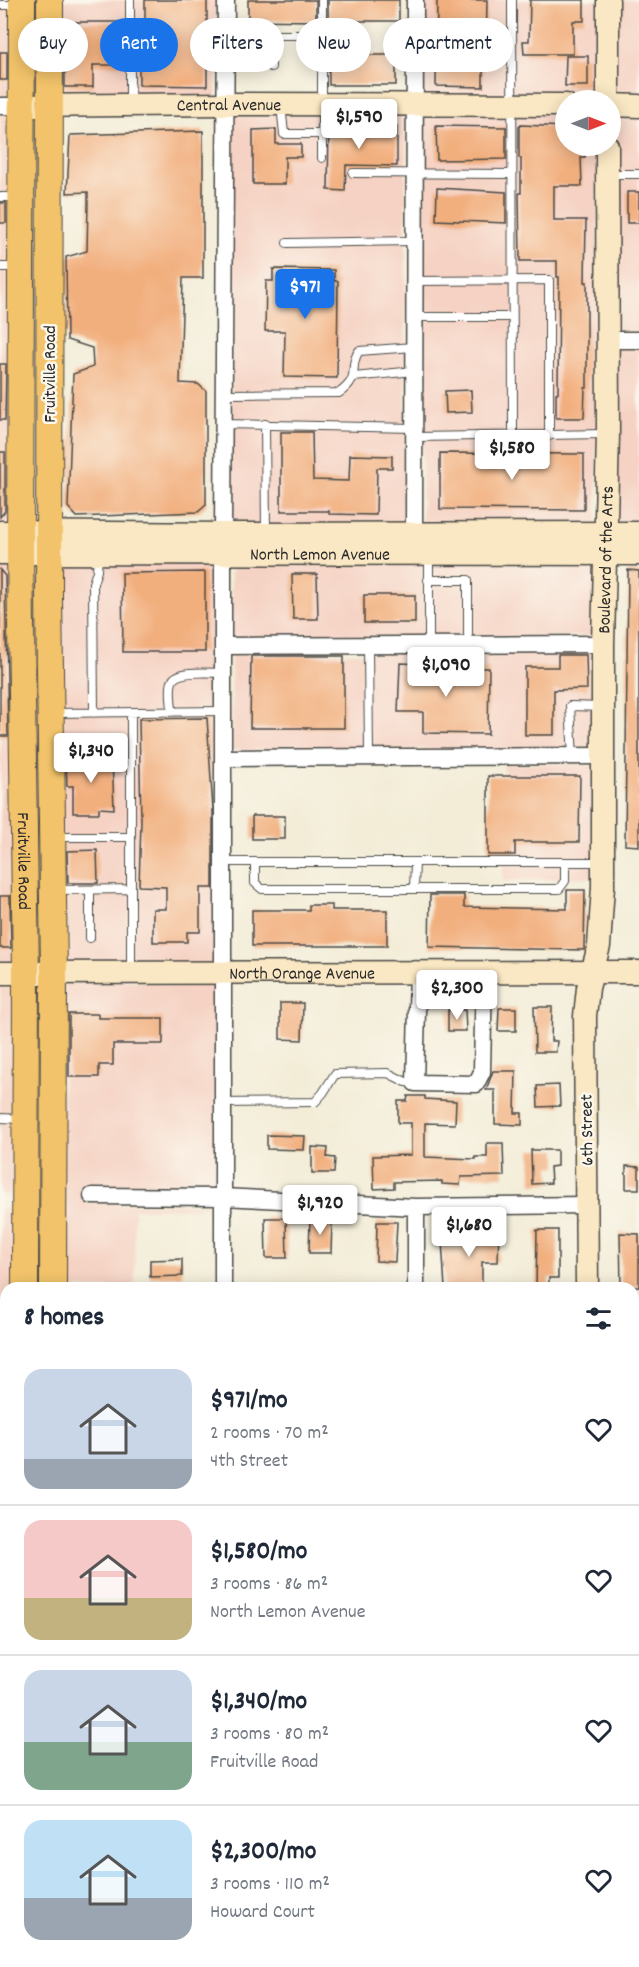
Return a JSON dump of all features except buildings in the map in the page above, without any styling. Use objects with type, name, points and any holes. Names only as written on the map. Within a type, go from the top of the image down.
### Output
[{"type":"main road","name":"Fruitville Road","points":[[50,0],[49,543],[54,890],[53,1282]]},
{"type":"main road","name":"Fruitville Road","points":[[14,4],[11,106],[10,543],[26,973],[25,1282]]},
{"type":"street","points":[[223,1282],[226,0]]},
{"type":"street","points":[[415,0],[414,433],[419,547]]},
{"type":"street","points":[[608,0],[608,90]]},
{"type":"street","name":"Central Avenue","points":[[11,106],[555,105]]},
{"type":"street","points":[[621,105],[639,106]]},
{"type":"street","name":"Boulevard of the Arts","points":[[592,972],[600,935],[604,862],[603,644],[608,434],[607,156]]},
{"type":"street","points":[[608,340],[639,340]]},
{"type":"street","points":[[10,543],[223,544],[266,534],[419,547],[605,544],[639,533]]},
{"type":"street","name":"North Lemon Avenue","points":[[49,543],[98,553],[223,544],[419,547]]},
{"type":"street","points":[[605,544],[639,554]]},
{"type":"street","points":[[223,646],[603,644]]},
{"type":"street","points":[[224,758],[604,756]]},
{"type":"street","name":"6th Street","points":[[586,1282],[585,1016],[592,972]]},
{"type":"street","name":"North Orange Avenue","points":[[0,973],[639,972]]},
{"type":"street","points":[[418,973],[415,1083],[476,1084],[482,1072],[484,973]]},
{"type":"street","points":[[92,1196],[224,1197],[416,1207],[587,1205]]},
{"type":"street","points":[[416,1207],[416,1282]]},
{"type":"lane","points":[[130,0],[130,106]]},
{"type":"lane","points":[[322,0],[322,18]]},
{"type":"lane","points":[[512,0],[513,437]]},
{"type":"lane","points":[[322,158],[323,72]]},
{"type":"lane","points":[[281,104],[284,134],[322,134]]},
{"type":"lane","points":[[353,173],[511,174]]},
{"type":"lane","points":[[606,174],[639,174]]},
{"type":"lane","points":[[287,243],[414,241]]},
{"type":"lane","points":[[414,280],[549,280],[549,436]]},
{"type":"lane","points":[[414,317],[512,317]]},
{"type":"lane","points":[[224,394],[339,393],[349,385],[354,377],[356,357],[359,351],[414,347]]},
{"type":"lane","points":[[354,377],[414,371]]},
{"type":"lane","points":[[224,424],[266,424],[513,437],[608,434]]},
{"type":"lane","points":[[266,424],[266,534]]},
{"type":"lane","points":[[419,547],[428,580],[429,638]]},
{"type":"lane","points":[[94,713],[93,583],[97,571],[98,553]]},
{"type":"lane","points":[[428,580],[468,580],[468,634]]},
{"type":"lane","points":[[368,645],[369,757]]},
{"type":"lane","points":[[172,712],[172,681],[176,676],[185,673],[223,673]]},
{"type":"lane","points":[[573,757],[570,706],[604,707]]},
{"type":"lane","points":[[51,713],[223,711]]},
{"type":"lane","points":[[130,712],[131,973]]},
{"type":"lane","points":[[53,837],[131,837]]},
{"type":"lane","points":[[224,862],[604,862]]},
{"type":"lane","points":[[255,862],[255,883],[262,889],[559,889],[565,881],[565,862]]},
{"type":"lane","points":[[414,889],[415,862]]},
{"type":"lane","points":[[54,890],[131,889]]},
{"type":"lane","points":[[90,890],[90,938]]},
{"type":"lane","points":[[224,1103],[315,1102],[324,1093],[335,1074],[388,1073],[406,1082],[415,1083]]},
{"type":"lane","points":[[0,1118],[26,1119]]},
{"type":"shaded area","points":[[0,0],[13,0],[14,99],[0,99]]},
{"type":"shaded area","points":[[30,0],[41,0],[41,18],[30,18]]},
{"type":"shaded area","points":[[58,0],[217,0],[217,18],[190,18],[190,72],[216,72],[216,97],[58,98],[58,72],[88,72],[88,18],[58,18]]},
{"type":"shaded area","points":[[423,0],[599,0],[599,90],[555,90],[555,98],[423,97],[423,72],[513,72],[513,18],[423,18]]},
{"type":"shaded area","points":[[616,0],[639,0],[639,99],[621,98],[621,90],[616,90]]},
{"type":"shaded area","points":[[30,72],[42,72],[42,99],[30,99]]},
{"type":"shaded area","points":[[406,112],[405,526],[231,527],[233,115]]},
{"type":"shaded area","points":[[423,112],[555,113],[555,156],[598,156],[597,526],[422,526]]},
{"type":"shaded area","points":[[621,113],[639,113],[639,332],[616,332],[615,156],[621,156]]},
{"type":"shaded area","points":[[0,114],[14,114],[12,524],[0,524]]},
{"type":"shaded area","points":[[616,347],[639,347],[639,526],[614,526]]},
{"type":"shaded area","points":[[215,560],[215,966],[63,966],[57,561]]},
{"type":"shaded area","points":[[231,560],[596,561],[595,636],[231,639]]},
{"type":"shaded area","points":[[0,561],[12,561],[18,966],[0,965]]},
{"type":"shaded area","points":[[28,561],[40,561],[46,966],[34,966]]},
{"type":"shaded area","points":[[595,651],[596,749],[232,750],[231,654]]},
{"type":"shaded area","points":[[504,764],[596,764],[595,877],[503,881]]},
{"type":"shaded area","points":[[0,980],[18,980],[17,1282],[0,1282],[0,1209],[10,1208],[9,1194],[0,1194]]},
{"type":"shaded area","points":[[34,980],[46,980],[45,1282],[33,1282]]},
{"type":"shaded area","points":[[63,980],[215,981],[215,1190],[84,1189],[84,1203],[215,1205],[215,1207],[134,1209],[135,1282],[62,1282]]}]
